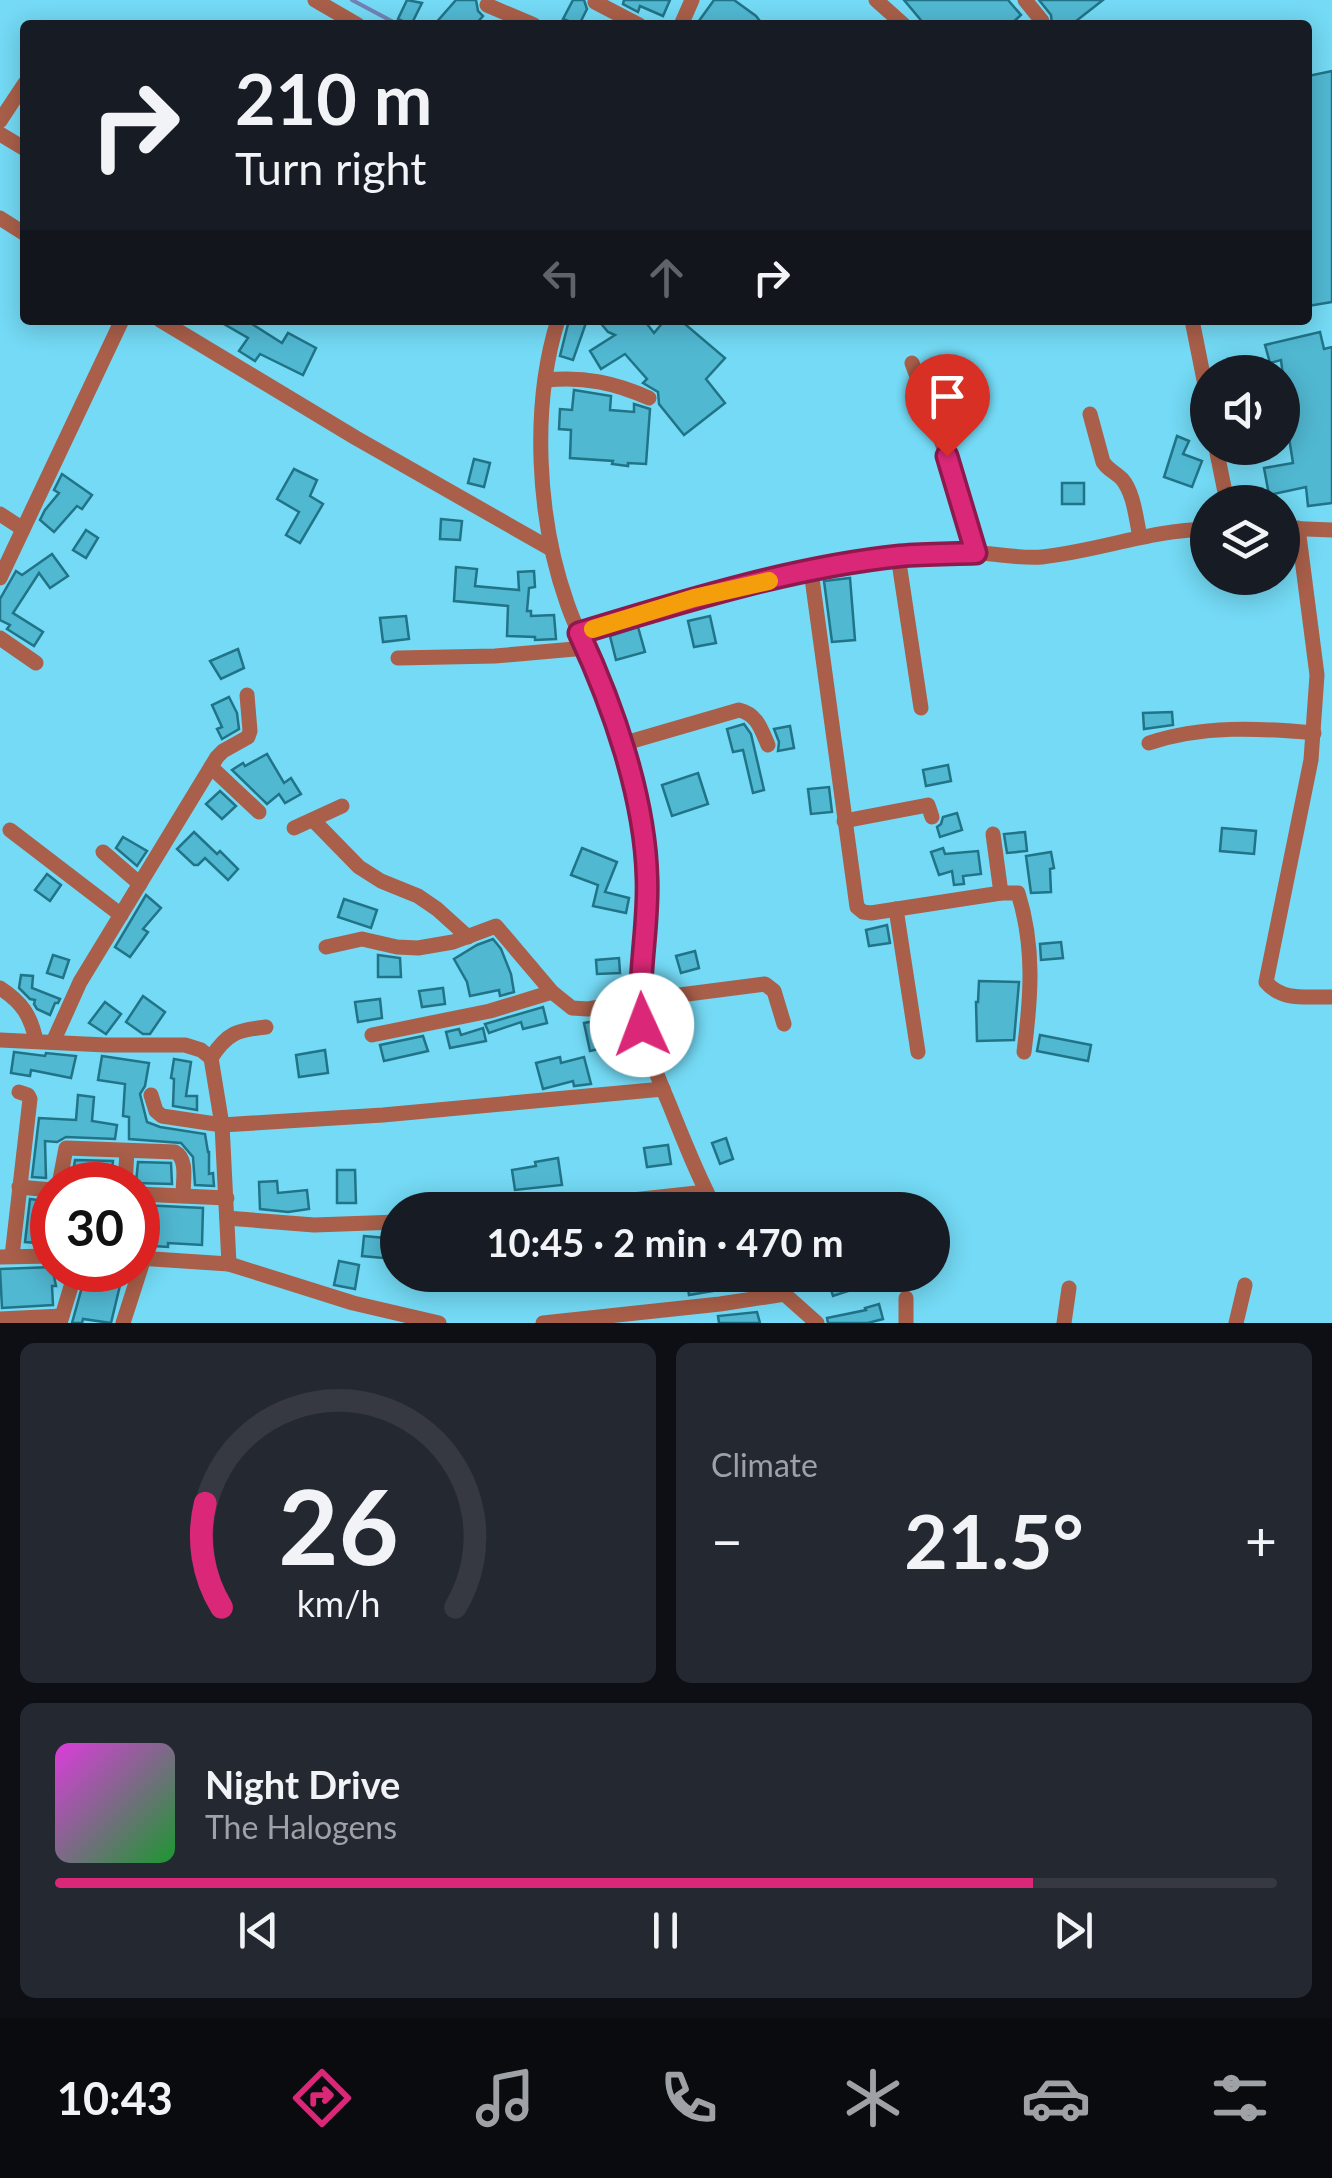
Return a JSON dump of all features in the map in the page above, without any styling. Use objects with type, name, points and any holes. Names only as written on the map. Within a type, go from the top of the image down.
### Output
[{"type":"street","points":[[314,0],[349,20]]},
{"type":"street","points":[[876,0],[898,20]]},
{"type":"street","points":[[1025,0],[1041,20]]},
{"type":"street","points":[[595,2],[629,20]]},
{"type":"street","points":[[487,5],[522,20]]},
{"type":"street","points":[[0,121],[14,91]]},
{"type":"street","points":[[0,578],[120,325]]},
{"type":"street","points":[[168,325],[550,548]]},
{"type":"street","points":[[185,336],[191,325]]},
{"type":"street","points":[[557,325],[546,380],[542,463],[550,548],[614,716],[636,801],[648,879],[640,968],[645,1038],[706,1192]]},
{"type":"street","points":[[1193,325],[1199,355]]},
{"type":"street","points":[[912,363],[947,456],[976,553]]},
{"type":"street","points":[[546,380],[589,379],[650,398]]},
{"type":"street","points":[[1090,414],[1102,462],[1123,480],[1132,499],[1140,536]]},
{"type":"street","points":[[0,514],[24,528]]},
{"type":"street","points":[[1300,528],[1332,530]]},
{"type":"street","points":[[398,658],[495,656],[582,640],[694,598],[898,556],[976,553],[1040,557],[1140,536],[1190,531]]},
{"type":"street","points":[[898,556],[921,708]]},
{"type":"street","points":[[811,571],[857,907],[871,913],[1013,891],[1019,895],[1028,938],[1032,990],[1024,1052]]},
{"type":"street","points":[[1300,580],[1318,675],[1314,733],[1266,982],[1283,996],[1332,997]]},
{"type":"street","points":[[0,638],[36,662]]},
{"type":"street","points":[[53,1042],[80,982],[212,767],[223,751],[248,737],[248,695]]},
{"type":"street","points":[[622,744],[738,710],[756,719],[768,745]]},
{"type":"street","points":[[1150,743],[1193,732],[1314,733]]},
{"type":"street","points":[[212,767],[260,812]]},
{"type":"street","points":[[844,821],[927,805],[932,817]]},
{"type":"street","points":[[294,828],[342,806]]},
{"type":"street","points":[[313,820],[359,867],[418,896],[468,937]]},
{"type":"street","points":[[10,830],[121,916]]},
{"type":"street","points":[[993,834],[1002,893]]},
{"type":"street","points":[[102,852],[140,884]]},
{"type":"street","points":[[896,909],[918,1052]]},
{"type":"street","points":[[326,947],[362,938],[418,948],[496,926],[566,1006],[576,1009],[765,984],[774,992],[784,1024]]},
{"type":"street","points":[[0,988],[27,1013],[36,1041]]},
{"type":"street","points":[[372,1035],[490,1011],[552,992]]},
{"type":"street","points":[[211,1058],[228,1036],[266,1027]]},
{"type":"street","points":[[0,1040],[190,1046],[211,1058],[222,1126],[229,1264]]},
{"type":"street","points":[[151,1095],[156,1112],[162,1116],[222,1126],[663,1089]]},
{"type":"street","points":[[6,1257],[20,1187],[30,1100],[19,1092]]},
{"type":"street","points":[[63,1162],[66,1148],[176,1152],[183,1160],[183,1196]]},
{"type":"street","points":[[126,1162],[127,1151]]},
{"type":"street","points":[[20,1187],[30,1188]]},
{"type":"street","points":[[160,1195],[227,1198]]},
{"type":"street","points":[[227,1218],[314,1225],[380,1223]]},
{"type":"street","points":[[160,1259],[229,1264],[383,1317],[439,1323]]},
{"type":"street","points":[[1236,1323],[1245,1286]]},
{"type":"street","points":[[1064,1323],[1069,1288]]},
{"type":"street","points":[[0,1319],[61,1319],[69,1292]]},
{"type":"street","points":[[123,1323],[132,1292]]},
{"type":"street","points":[[783,1292],[817,1323]]},
{"type":"street","points":[[543,1323],[785,1294]]},
{"type":"street","points":[[906,1298],[906,1323]]},
{"type":"building","points":[[407,0],[422,3],[414,20],[398,19]]},
{"type":"building","points":[[456,0],[476,0],[483,16],[479,20],[438,20]]},
{"type":"building","points":[[573,0],[584,0],[587,9],[582,20],[563,19]]},
{"type":"building","points":[[624,0],[670,0],[663,16],[640,6],[638,12],[623,4]]},
{"type":"building","points":[[714,0],[734,0],[759,20],[700,20]]},
{"type":"building","points":[[904,0],[1008,0],[1021,15],[1016,20],[921,20]]},
{"type":"building","points":[[1039,0],[1103,0],[1077,20],[1052,20]]},
{"type":"building","points":[[1332,71],[1332,302],[1312,305],[1312,75]]},
{"type":"building","points":[[226,325],[254,325],[282,343],[288,333],[316,348],[303,375],[260,354],[255,361],[239,351],[248,338]]},
{"type":"building","points":[[568,325],[585,325],[573,360],[560,356]]},
{"type":"building","points":[[602,325],[648,325],[654,333],[661,325],[686,325],[725,358],[706,379],[725,403],[684,435],[659,404],[658,392],[643,383],[647,379],[625,354],[601,369],[590,351],[615,335]]},
{"type":"building","points":[[1320,332],[1324,349],[1332,347],[1332,503],[1308,506],[1306,487],[1267,485],[1264,468],[1300,465],[1300,355],[1268,355],[1265,345]]},
{"type":"building","points":[[574,390],[611,396],[610,410],[634,412],[634,404],[650,409],[646,464],[628,466],[570,458],[571,430],[559,429],[560,409],[572,410]]},
{"type":"building","points":[[1177,436],[1189,441],[1183,454],[1190,457],[1190,465],[1200,465],[1193,485],[1164,477]]},
{"type":"building","points":[[474,459],[490,463],[484,487],[468,483]]},
{"type":"building","points":[[294,469],[317,480],[310,496],[323,504],[300,543],[286,535],[299,512],[277,499]]},
{"type":"building","points":[[62,474],[92,495],[82,509],[77,506],[54,532],[40,520],[59,493],[54,490]]},
{"type":"building","points":[[1062,483],[1084,483],[1084,504],[1062,504]]},
{"type":"building","points":[[441,519],[462,521],[460,540],[440,539]]},
{"type":"building","points":[[86,530],[98,538],[86,558],[73,550]]},
{"type":"building","points":[[52,554],[68,576],[50,588],[39,573],[13,613],[43,632],[34,646],[0,620],[0,599],[16,571],[22,575]]},
{"type":"building","points":[[456,567],[477,569],[475,586],[519,590],[518,572],[534,571],[535,587],[529,588],[527,611],[531,611],[531,616],[554,615],[556,639],[507,636],[508,606],[454,601]]},
{"type":"building","points":[[850,578],[855,640],[832,642],[824,581]]},
{"type":"building","points":[[406,616],[409,639],[383,642],[380,618]]},
{"type":"building","points":[[710,616],[716,643],[694,647],[688,621]]},
{"type":"building","points":[[638,627],[645,652],[616,660],[610,636]]},
{"type":"building","points":[[238,649],[244,668],[221,679],[210,661]]},
{"type":"building","points":[[229,697],[239,729],[222,739],[217,729],[222,727],[212,705]]},
{"type":"building","points":[[1172,712],[1173,725],[1144,729],[1143,713]]},
{"type":"building","points":[[744,724],[751,734],[764,790],[753,793],[743,750],[733,752],[727,729]]},
{"type":"building","points":[[790,726],[794,748],[778,751],[774,729]]},
{"type":"building","points":[[267,754],[284,783],[291,778],[301,794],[285,803],[279,794],[267,804],[232,770]]},
{"type":"building","points":[[948,765],[951,781],[926,786],[923,770]]},
{"type":"building","points":[[698,773],[708,804],[672,816],[662,785]]},
{"type":"building","points":[[829,787],[832,812],[811,814],[808,789]]},
{"type":"building","points":[[220,791],[236,806],[222,819],[206,804]]},
{"type":"building","points":[[957,813],[962,830],[940,837],[937,827],[943,817]]},
{"type":"building","points":[[1222,828],[1256,831],[1254,854],[1220,851]]},
{"type":"building","points":[[194,832],[238,869],[228,880],[205,858],[194,865],[177,849]]},
{"type":"building","points":[[1025,832],[1027,851],[1007,853],[1004,834]]},
{"type":"building","points":[[123,837],[147,851],[137,866],[116,848]]},
{"type":"building","points":[[582,848],[617,862],[605,892],[629,898],[626,913],[593,906],[598,885],[571,875]]},
{"type":"building","points":[[943,848],[945,854],[978,851],[981,874],[963,876],[964,884],[954,885],[952,871],[939,875],[931,852]]},
{"type":"building","points":[[1051,852],[1051,892],[1031,893],[1026,856]]},
{"type":"building","points":[[47,874],[61,885],[50,901],[35,890]]},
{"type":"building","points":[[146,895],[161,908],[143,929],[148,932],[130,957],[115,947]]},
{"type":"building","points":[[344,899],[377,910],[371,928],[338,917]]},
{"type":"building","points":[[887,925],[890,943],[869,946],[866,930]]},
{"type":"building","points":[[493,939],[511,974],[514,992],[500,996],[499,990],[470,996],[454,959]]},
{"type":"building","points":[[1061,942],[1063,958],[1041,960],[1040,944]]},
{"type":"building","points":[[695,951],[699,968],[681,973],[676,956]]},
{"type":"building","points":[[53,955],[69,960],[63,978],[47,973]]},
{"type":"building","points":[[378,955],[400,958],[401,977],[378,977]]},
{"type":"building","points":[[619,958],[620,973],[597,974],[596,960]]},
{"type":"building","points":[[21,975],[33,976],[32,988],[60,999],[50,1015],[37,1009],[35,1000],[19,988]]},
{"type":"building","points":[[979,981],[1019,982],[1014,1040],[977,1041]]},
{"type":"building","points":[[443,988],[445,1004],[422,1007],[419,991]]},
{"type":"building","points":[[143,996],[165,1012],[150,1034],[143,1034],[126,1022]]},
{"type":"building","points":[[380,999],[382,1018],[358,1022],[355,1002]]},
{"type":"building","points":[[105,1002],[121,1014],[106,1034],[89,1023]]},
{"type":"building","points":[[543,1007],[547,1023],[523,1029],[521,1022],[489,1033],[485,1024]]},
{"type":"building","points":[[610,1018],[616,1045],[590,1051],[584,1023]]},
{"type":"building","points":[[483,1028],[486,1041],[450,1048],[446,1032],[459,1029],[461,1035]]},
{"type":"building","points":[[1040,1035],[1091,1045],[1088,1061],[1037,1051]]},
{"type":"building","points":[[423,1036],[428,1051],[384,1061],[380,1045]]},
{"type":"building","points":[[325,1050],[328,1073],[299,1077],[296,1055]]},
{"type":"building","points":[[14,1052],[76,1056],[71,1078],[31,1070],[30,1076],[11,1073]]},
{"type":"building","points":[[102,1056],[149,1063],[140,1094],[147,1122],[205,1134],[214,1186],[195,1185],[193,1157],[181,1143],[129,1139],[129,1117],[123,1116],[125,1084],[98,1080]]},
{"type":"building","points":[[560,1057],[561,1063],[584,1057],[591,1084],[574,1086],[573,1081],[543,1089],[536,1063]]},
{"type":"building","points":[[174,1059],[191,1062],[186,1096],[197,1096],[197,1110],[173,1106]]},
{"type":"building","points":[[78,1095],[94,1097],[92,1121],[117,1125],[115,1139],[66,1137],[57,1142],[45,1141],[46,1162],[34,1162],[39,1118],[76,1120]]},
{"type":"building","points":[[726,1138],[733,1159],[720,1164],[712,1143]]},
{"type":"building","points":[[668,1145],[671,1164],[647,1167],[644,1148]]},
{"type":"building","points":[[558,1158],[562,1185],[515,1190],[512,1170]]},
{"type":"building","points":[[160,1163],[171,1163],[172,1184],[160,1184]]},
{"type":"building","points":[[337,1170],[355,1170],[356,1203],[337,1203]]},
{"type":"building","points":[[277,1181],[278,1193],[307,1190],[309,1209],[260,1209],[259,1182]]},
{"type":"building","points":[[30,1199],[30,1242],[25,1242]]},
{"type":"building","points":[[160,1206],[203,1208],[202,1245],[168,1243],[168,1247],[160,1246]]},
{"type":"building","points":[[364,1236],[380,1238],[380,1258],[362,1256]]},
{"type":"building","points":[[339,1261],[359,1265],[355,1289],[334,1285]]},
{"type":"building","points":[[30,1268],[30,1292],[52,1292],[53,1305],[2,1308],[0,1269]]},
{"type":"building","points":[[81,1292],[118,1292],[111,1323],[83,1319],[82,1323],[72,1323]]},
{"type":"building","points":[[879,1304],[883,1319],[828,1323],[827,1318]]},
{"type":"building","points":[[757,1312],[760,1323],[719,1323],[718,1316]]},
{"type":"waterway","points":[[352,0],[390,20]]},
{"type":"slow traffic","points":[[593,629],[694,598],[769,581]]},
{"type":"route","points":[[642,1025],[640,968],[648,879],[646,851],[614,716],[579,633],[694,598],[811,571],[898,556],[976,553],[947,456]]}]
